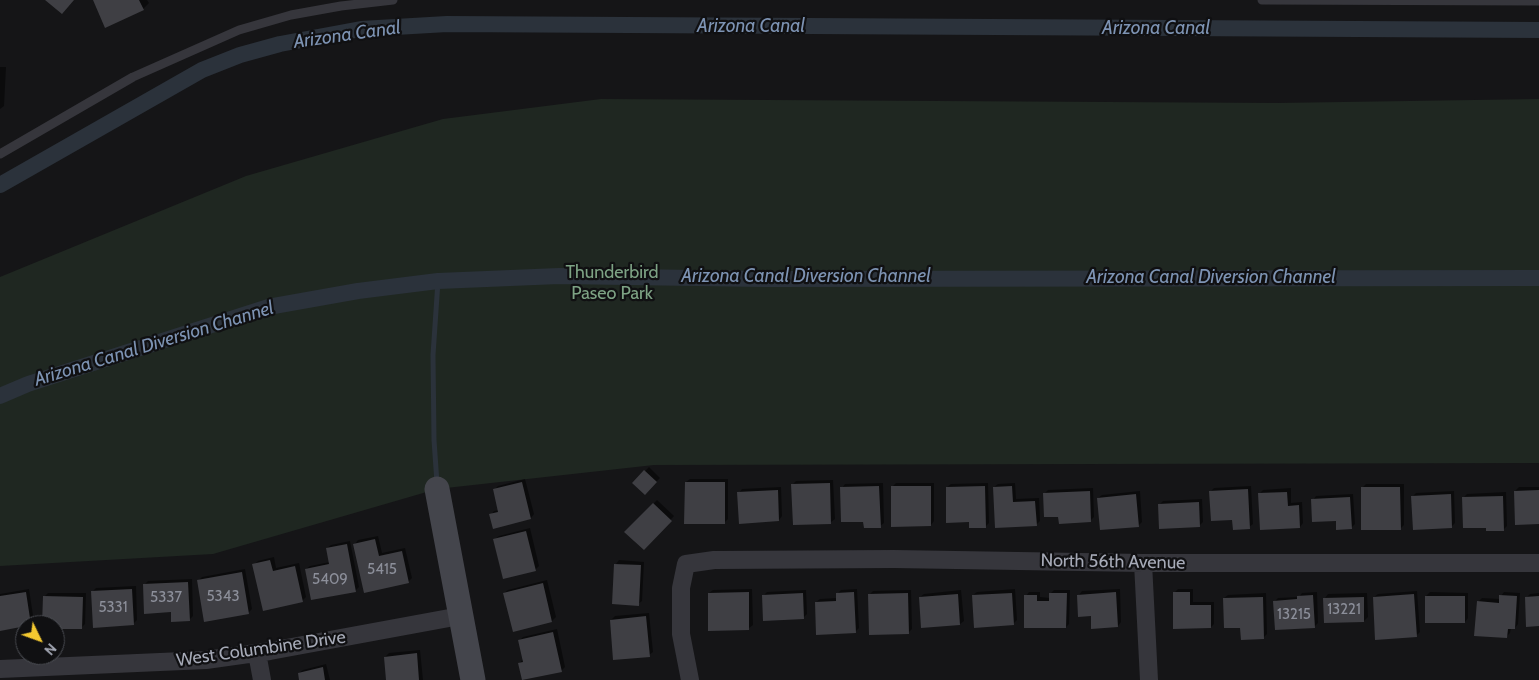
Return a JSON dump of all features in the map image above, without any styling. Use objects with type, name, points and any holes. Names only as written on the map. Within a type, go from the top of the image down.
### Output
[{"type":"street","points":[[438,489],[473,680]]},
{"type":"street","name":"North 56th Avenue","points":[[690,680],[681,634],[681,588],[686,564],[714,560],[894,559],[1143,563],[1539,564]]},
{"type":"street","points":[[1143,563],[1149,680]]},
{"type":"street","name":"West Columbine Drive","points":[[0,669],[62,673],[206,660],[257,653],[460,616]]},
{"type":"street","points":[[257,653],[262,680]]},
{"type":"lane","points":[[0,154],[133,77],[239,30],[291,15],[341,6],[393,0]]},
{"type":"lane","points":[[1262,0],[1539,1]]},
{"type":"green space","name":"Thunderbird Paseo Park","points":[[601,99],[1277,103],[1539,99],[1539,463],[654,465],[437,489],[213,554],[0,566],[0,277],[246,176],[443,119]]},
{"type":"building","points":[[45,0],[74,0],[62,14]]},
{"type":"building","points":[[93,0],[139,0],[144,10],[105,28]]},
{"type":"building","points":[[644,470],[657,482],[645,495],[632,483]]},
{"type":"building","points":[[522,482],[531,519],[493,529],[489,514],[498,512],[493,489]]},
{"type":"building","points":[[685,482],[725,482],[725,524],[684,524]]},
{"type":"building","points":[[830,483],[831,524],[793,525],[791,484]]},
{"type":"building","points":[[879,486],[881,528],[864,528],[863,522],[841,522],[840,487]]},
{"type":"building","points":[[891,486],[931,486],[931,526],[891,527]]},
{"type":"building","points":[[985,486],[986,528],[969,528],[969,522],[946,523],[946,487]]},
{"type":"building","points":[[1012,486],[1013,502],[1035,501],[1037,526],[995,528],[993,487]]},
{"type":"building","points":[[1361,487],[1400,487],[1401,530],[1361,530]]},
{"type":"building","points":[[1248,489],[1250,529],[1233,530],[1232,520],[1211,521],[1209,491]]},
{"type":"building","points":[[778,490],[779,521],[739,524],[737,492]]},
{"type":"building","points":[[1539,490],[1539,524],[1515,525],[1514,491]]},
{"type":"building","points":[[1090,491],[1091,522],[1059,524],[1058,517],[1044,517],[1043,493]]},
{"type":"building","points":[[1287,492],[1288,506],[1299,505],[1300,528],[1260,530],[1258,493]]},
{"type":"building","points":[[1136,494],[1139,527],[1100,530],[1097,498]]},
{"type":"building","points":[[1451,494],[1452,528],[1413,530],[1411,496]]},
{"type":"building","points":[[1503,496],[1504,531],[1486,531],[1486,528],[1463,528],[1462,497]]},
{"type":"building","points":[[1350,497],[1352,529],[1336,530],[1336,521],[1312,522],[1311,499]]},
{"type":"building","points":[[1199,502],[1200,527],[1159,529],[1158,504]]},
{"type":"building","points":[[653,503],[672,521],[644,550],[624,532]]},
{"type":"building","points":[[526,531],[536,571],[503,579],[493,539]]},
{"type":"building","points":[[375,539],[379,556],[402,551],[409,583],[364,593],[353,544]]},
{"type":"building","points":[[347,544],[356,592],[311,600],[305,569],[329,564],[326,548]]},
{"type":"building","points":[[270,560],[273,571],[295,566],[303,602],[263,611],[252,564]]},
{"type":"building","points":[[614,564],[641,565],[639,606],[612,604]]},
{"type":"building","points":[[242,572],[249,614],[204,622],[197,580]]},
{"type":"building","points":[[188,582],[190,621],[171,622],[171,612],[144,614],[143,584]]},
{"type":"building","points":[[543,583],[552,622],[513,632],[503,593]]},
{"type":"building","points":[[132,589],[134,625],[93,628],[91,591]]},
{"type":"building","points":[[26,592],[29,615],[15,615],[15,628],[0,631],[0,596]]},
{"type":"building","points":[[749,592],[749,630],[708,631],[708,593]]},
{"type":"building","points":[[854,592],[856,633],[816,635],[815,602],[836,601],[836,593]]},
{"type":"building","points":[[1116,592],[1118,627],[1091,629],[1091,616],[1078,617],[1077,595]]},
{"type":"building","points":[[1173,592],[1190,592],[1190,605],[1211,605],[1211,628],[1173,629]]},
{"type":"building","points":[[803,593],[804,619],[763,621],[762,595]]},
{"type":"building","points":[[908,593],[909,634],[869,635],[868,594]]},
{"type":"building","points":[[1012,593],[1014,625],[974,628],[972,595]]},
{"type":"building","points":[[1049,593],[1067,593],[1066,628],[1024,628],[1024,595],[1037,595],[1037,601],[1049,601]]},
{"type":"building","points":[[958,594],[960,625],[921,628],[919,597]]},
{"type":"building","points":[[1414,594],[1417,637],[1375,640],[1373,597]]},
{"type":"building","points":[[1313,595],[1315,628],[1275,630],[1273,601],[1297,599],[1297,596]]},
{"type":"building","points":[[1499,595],[1517,596],[1515,629],[1508,629],[1507,638],[1474,636],[1477,601],[1499,603]]},
{"type":"building","points":[[43,596],[83,597],[82,629],[65,629],[65,615],[42,615]]},
{"type":"building","points":[[1425,596],[1465,596],[1465,623],[1425,623]]},
{"type":"building","points":[[1539,596],[1539,626],[1526,627],[1525,597]]},
{"type":"building","points":[[1263,597],[1264,639],[1241,640],[1240,628],[1224,628],[1223,598]]},
{"type":"building","points":[[1364,597],[1364,622],[1324,623],[1323,598]]},
{"type":"building","points":[[646,616],[650,657],[613,660],[610,620]]},
{"type":"building","points":[[553,632],[562,672],[522,680],[518,663],[523,662],[518,640]]},
{"type":"building","points":[[417,653],[419,680],[386,680],[384,657]]},
{"type":"building","points":[[323,667],[325,680],[299,680],[298,673]]},
{"type":"waterway","name":"Arizona Canal","points":[[0,185],[202,70],[240,55],[280,44],[361,29],[447,24],[1539,30]]},
{"type":"waterway","name":"Arizona Canal Diversion Channel","points":[[0,396],[28,384],[268,307],[358,291],[438,281],[559,276],[765,279],[1539,278]]},
{"type":"waterway","points":[[437,483],[434,440],[433,355],[438,281]]}]
